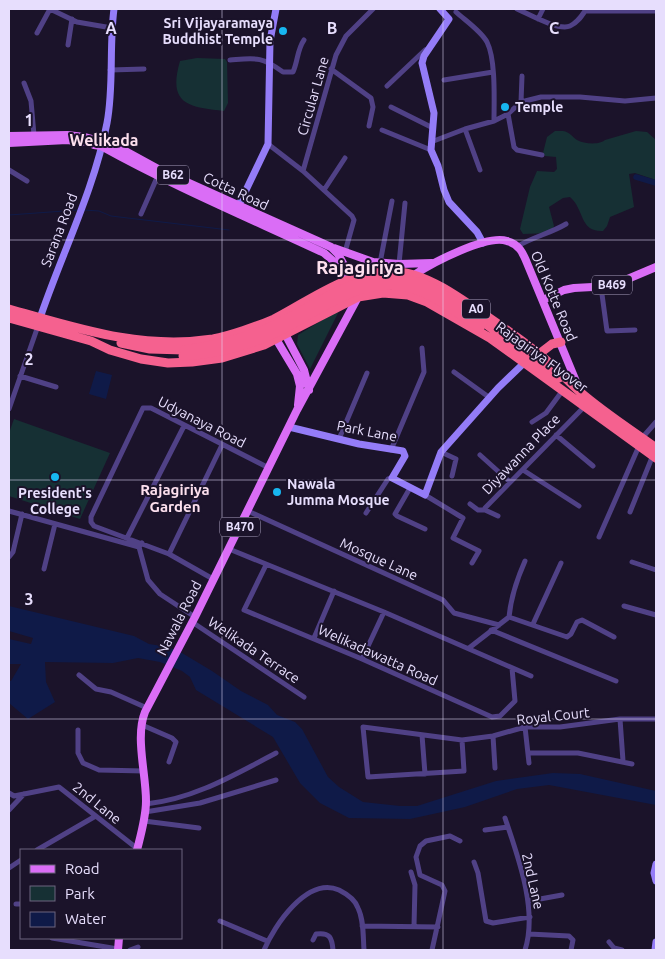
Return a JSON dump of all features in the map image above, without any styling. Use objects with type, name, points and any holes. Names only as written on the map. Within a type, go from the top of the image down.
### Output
[{"type":"highway","name":"A0","points":[[9,309],[39,322],[91,337],[173,344],[217,338],[266,322],[348,278],[377,271],[410,274],[431,281],[451,292],[496,322],[556,368],[580,392],[655,454]]},
{"type":"highway","name":"Rajagiriya Flyover","points":[[91,337],[150,349],[178,350],[211,346],[242,338],[274,326],[351,284],[373,279],[402,279],[425,285],[442,294],[580,392]]},
{"type":"highway","name":"Rajagiriya Flyover","points":[[91,337],[136,353],[158,356],[214,353],[246,345],[268,336],[352,292],[376,286],[396,286],[413,289],[435,299],[542,371],[585,406]]},
{"type":"highway","name":"A0","points":[[91,337],[110,350],[151,361],[192,362],[222,358],[276,339],[358,297],[383,292],[408,295],[427,302],[490,338],[585,406],[640,442]]},
{"type":"highway","name":"A0","points":[[9,318],[39,322]]},
{"type":"highway","points":[[217,338],[242,337],[246,341],[244,346],[222,358]]},
{"type":"highway","points":[[539,354],[552,344],[560,342]]},
{"type":"main road","name":"Cotta Road","points":[[10,141],[34,135],[57,138]]},
{"type":"main road","name":"Cotta Road","points":[[10,141],[85,137],[102,144],[118,147],[159,173],[237,209],[325,254],[348,278]]},
{"type":"main road","name":"Cotta Road","points":[[237,209],[330,247],[338,254],[348,278]]},
{"type":"main road","name":"Old Kotte Road","points":[[410,274],[432,263],[483,243],[499,239],[518,246],[524,255],[580,392]]},
{"type":"main road","name":"Old Kotte Road","points":[[330,247],[376,263],[432,263]]},
{"type":"main road","points":[[325,254],[330,247]]},
{"type":"main road","points":[[376,263],[410,274]]},
{"type":"main road","name":"B469","points":[[543,300],[556,293],[574,288],[611,286],[656,267]]},
{"type":"main road","points":[[348,278],[358,297]]},
{"type":"main road","name":"Nawala Road","points":[[138,849],[146,804],[142,718],[214,579],[297,410],[358,297]]},
{"type":"main road","points":[[276,318],[304,370],[309,390]]},
{"type":"main road","name":"Nawala Road","points":[[266,322],[297,374],[300,386],[297,410]]},
{"type":"main road","name":"Old Kotte Road","points":[[556,368],[563,368],[567,357]]},
{"type":"street","points":[[37,33],[50,9],[78,22],[112,28]]},
{"type":"street","name":"Sarana Road","points":[[39,322],[83,203],[108,122],[114,9]]},
{"type":"street","points":[[237,209],[268,144],[270,41],[276,9]]},
{"type":"street","name":"Circular Lane","points":[[303,171],[336,55],[346,36],[373,9]]},
{"type":"street","points":[[440,9],[449,19]]},
{"type":"street","points":[[517,9],[561,27],[569,26],[578,21],[585,10],[656,11]]},
{"type":"street","points":[[538,19],[543,9]]},
{"type":"street","points":[[483,243],[477,232],[449,202],[444,190],[431,146],[434,112],[422,63],[430,46],[449,19],[458,10],[488,44],[493,72],[494,121]]},
{"type":"street","points":[[68,45],[72,19]]},
{"type":"street","points":[[230,60],[256,58],[269,62],[283,72],[293,72],[299,48],[304,40]]},
{"type":"street","points":[[387,86],[430,46]]},
{"type":"street","points":[[110,70],[144,69]]},
{"type":"street","points":[[331,69],[371,98],[373,107],[369,126]]},
{"type":"street","points":[[444,80],[493,72]]},
{"type":"street","points":[[521,102],[522,76]]},
{"type":"street","points":[[24,83],[31,101],[34,135]]},
{"type":"street","points":[[382,130],[431,146],[465,129],[494,121],[508,114],[521,102],[541,97],[580,97],[624,101],[656,98]]},
{"type":"street","points":[[391,107],[433,128]]},
{"type":"street","points":[[508,114],[514,147],[517,150],[542,155]]},
{"type":"street","points":[[465,129],[480,170]]},
{"type":"street","points":[[268,144],[303,171],[354,220],[345,252]]},
{"type":"street","points":[[324,190],[345,158]]},
{"type":"street","points":[[9,170],[27,181]]},
{"type":"street","points":[[141,214],[159,173]]},
{"type":"street","points":[[376,263],[392,201]]},
{"type":"street","points":[[399,264],[405,203]]},
{"type":"street","points":[[518,246],[534,237],[566,224]]},
{"type":"street","points":[[408,295],[410,274]]},
{"type":"street","points":[[602,287],[607,332],[635,330]]},
{"type":"street","points":[[9,409],[39,322]]},
{"type":"street","points":[[391,450],[424,372],[422,348]]},
{"type":"street","points":[[424,495],[441,452],[524,363]]},
{"type":"street","points":[[454,372],[490,398]]},
{"type":"street","points":[[339,439],[367,373]]},
{"type":"street","points":[[20,376],[56,387]]},
{"type":"street","points":[[532,422],[546,413],[563,390]]},
{"type":"street","name":"Diyawanna Place","points":[[498,516],[485,510],[485,508],[585,406]]},
{"type":"street","name":"Udyanaya Road","points":[[214,579],[169,554],[140,545],[127,538],[94,526],[91,522],[91,517],[143,408],[151,408],[269,468]]},
{"type":"street","points":[[599,537],[640,442],[656,422]]},
{"type":"street","points":[[127,538],[184,426]]},
{"type":"street","name":"Park Lane","points":[[289,427],[403,451],[405,456],[392,478]]},
{"type":"street","points":[[556,435],[593,466]]},
{"type":"street","points":[[169,554],[222,445]]},
{"type":"street","points":[[441,452],[456,459],[452,476]]},
{"type":"street","points":[[630,512],[655,454]]},
{"type":"street","points":[[480,455],[510,482]]},
{"type":"street","points":[[523,470],[580,506]]},
{"type":"street","points":[[366,513],[388,479],[392,478],[463,518],[453,538],[479,550],[472,563]]},
{"type":"street","points":[[410,488],[395,514],[425,529]]},
{"type":"street","points":[[470,504],[478,510],[485,510]]},
{"type":"street","points":[[9,511],[140,545]]},
{"type":"street","name":"Mosque Lane","points":[[248,511],[443,600],[454,613],[498,625]]},
{"type":"street","points":[[9,557],[13,552],[22,514]]},
{"type":"street","points":[[44,569],[55,524]]},
{"type":"street","name":"Welikada Terrace","points":[[140,545],[148,580],[160,594],[304,697]]},
{"type":"street","points":[[229,549],[384,612],[531,676]]},
{"type":"street","points":[[509,617],[510,602],[515,582],[525,561]]},
{"type":"street","points":[[632,562],[656,570]]},
{"type":"street","points":[[533,624],[561,563]]},
{"type":"street","name":"Welikadawatta Road","points":[[266,565],[244,610],[314,638],[484,714],[496,718],[515,701],[512,668]]},
{"type":"street","points":[[314,638],[334,591]]},
{"type":"street","points":[[624,606],[656,615]]},
{"type":"street","points":[[362,659],[384,612]]},
{"type":"street","points":[[469,648],[509,617]]},
{"type":"street","points":[[509,617],[567,637],[571,634],[577,622],[582,620],[614,637]]},
{"type":"street","points":[[491,630],[616,681]]},
{"type":"street","points":[[79,675],[96,689],[111,692],[147,708]]},
{"type":"street","points":[[620,719],[623,761]]},
{"type":"street","name":"Royal Court","points":[[426,774],[368,777],[364,727],[462,740],[493,736],[525,727],[560,727],[620,719],[656,720]]},
{"type":"street","points":[[142,725],[172,738],[176,742],[169,762]]},
{"type":"street","points":[[525,727],[529,763]]},
{"type":"street","points":[[78,730],[78,753],[83,763],[99,770],[144,771]]},
{"type":"street","points":[[422,735],[426,774],[464,771],[462,740]]},
{"type":"street","points":[[493,736],[495,768]]},
{"type":"street","points":[[146,804],[180,798],[196,792],[276,753]]},
{"type":"street","points":[[528,753],[578,753],[632,764]]},
{"type":"street","points":[[145,812],[200,803],[276,780]]},
{"type":"street","name":"2nd Lane","points":[[9,793],[14,796],[59,787],[94,817],[137,849]]},
{"type":"street","points":[[9,810],[24,794]]},
{"type":"street","points":[[39,849],[94,817]]},
{"type":"street","name":"2nd Lane","points":[[505,818],[529,901],[529,934],[525,950]]},
{"type":"street","points":[[144,821],[199,828]]},
{"type":"street","points":[[486,830],[508,827]]},
{"type":"street","points":[[432,950],[445,890],[442,885],[420,876],[416,857],[420,846],[426,841],[450,836],[460,841]]},
{"type":"street","points":[[9,868],[20,861]]},
{"type":"street","points":[[474,862],[478,874],[486,921],[493,923],[530,916]]},
{"type":"street","points":[[656,864],[656,878]]},
{"type":"street","points":[[411,872],[414,885],[414,926]]},
{"type":"street","points":[[264,950],[270,935],[289,909],[308,893],[318,889],[335,888],[349,894],[358,908],[364,950]]},
{"type":"street","points":[[529,901],[562,894]]},
{"type":"street","points":[[220,921],[267,941]]},
{"type":"street","points":[[362,926],[438,927]]},
{"type":"street","points":[[313,940],[316,934],[328,934],[332,939],[333,950]]},
{"type":"street","points":[[529,934],[569,936],[573,940],[571,950]]},
{"type":"street","points":[[58,939],[118,950]]},
{"type":"street","points":[[609,942],[614,949],[622,950]]},
{"type":"street","points":[[655,950],[656,942]]},
{"type":"street","points":[[130,950],[138,947]]},
{"type":"green space","points":[[197,58],[225,59],[227,62],[228,103],[224,111],[190,104],[183,100],[179,94],[176,86],[180,61]]},
{"type":"green space","points":[[555,131],[563,131],[569,133],[577,140],[592,143],[600,143],[636,131],[647,132],[656,140],[656,180],[635,173],[629,174],[634,207],[610,217],[603,231],[590,228],[586,224],[575,202],[570,197],[563,198],[549,207],[554,226],[550,233],[523,234],[520,229],[530,187],[537,171],[554,172],[557,169],[556,157],[545,156],[543,153],[547,137]]},
{"type":"green space","points":[[340,309],[310,369],[297,344],[298,335]]},
{"type":"green space","name":"President's College","points":[[14,419],[110,453],[80,519],[9,496],[9,433]]},
{"type":"water","points":[[96,371],[112,375],[106,399],[89,394]]},
{"type":"water","points":[[9,606],[134,636],[149,644],[168,647],[182,653],[241,691],[268,705],[277,715],[295,722],[302,729],[328,777],[339,787],[363,802],[417,806],[496,781],[553,773],[580,774],[656,791],[656,805],[549,785],[517,789],[465,807],[410,819],[349,818],[320,803],[300,783],[273,737],[196,690],[190,677],[182,671],[160,662],[138,658],[113,663],[45,662],[46,682],[55,702],[28,719],[9,703],[9,681],[11,681],[21,664],[9,664],[9,639],[31,644],[33,638],[9,631]]},
{"type":"waterway","points":[[636,177],[656,183]]},
{"type":"waterway","points":[[9,215],[78,210]]},
{"type":"waterway","points":[[84,210],[99,211],[111,216],[229,230]]},
{"type":"place","name":"Sri Vijayaramaya Buddhist Temple","points":[[283,31]]},
{"type":"place","name":"Temple","points":[[505,107]]},
{"type":"place","name":"President's College","points":[[55,477]]},
{"type":"place","name":"Nawala Jumma Mosque","points":[[277,492]]},
{"type":"district","name":"Welikada","points":[[104,140]]},
{"type":"district","name":"Rajagiriya","points":[[360,267]]},
{"type":"district","name":"Rajagiriya Garden","points":[[175,498]]}]
